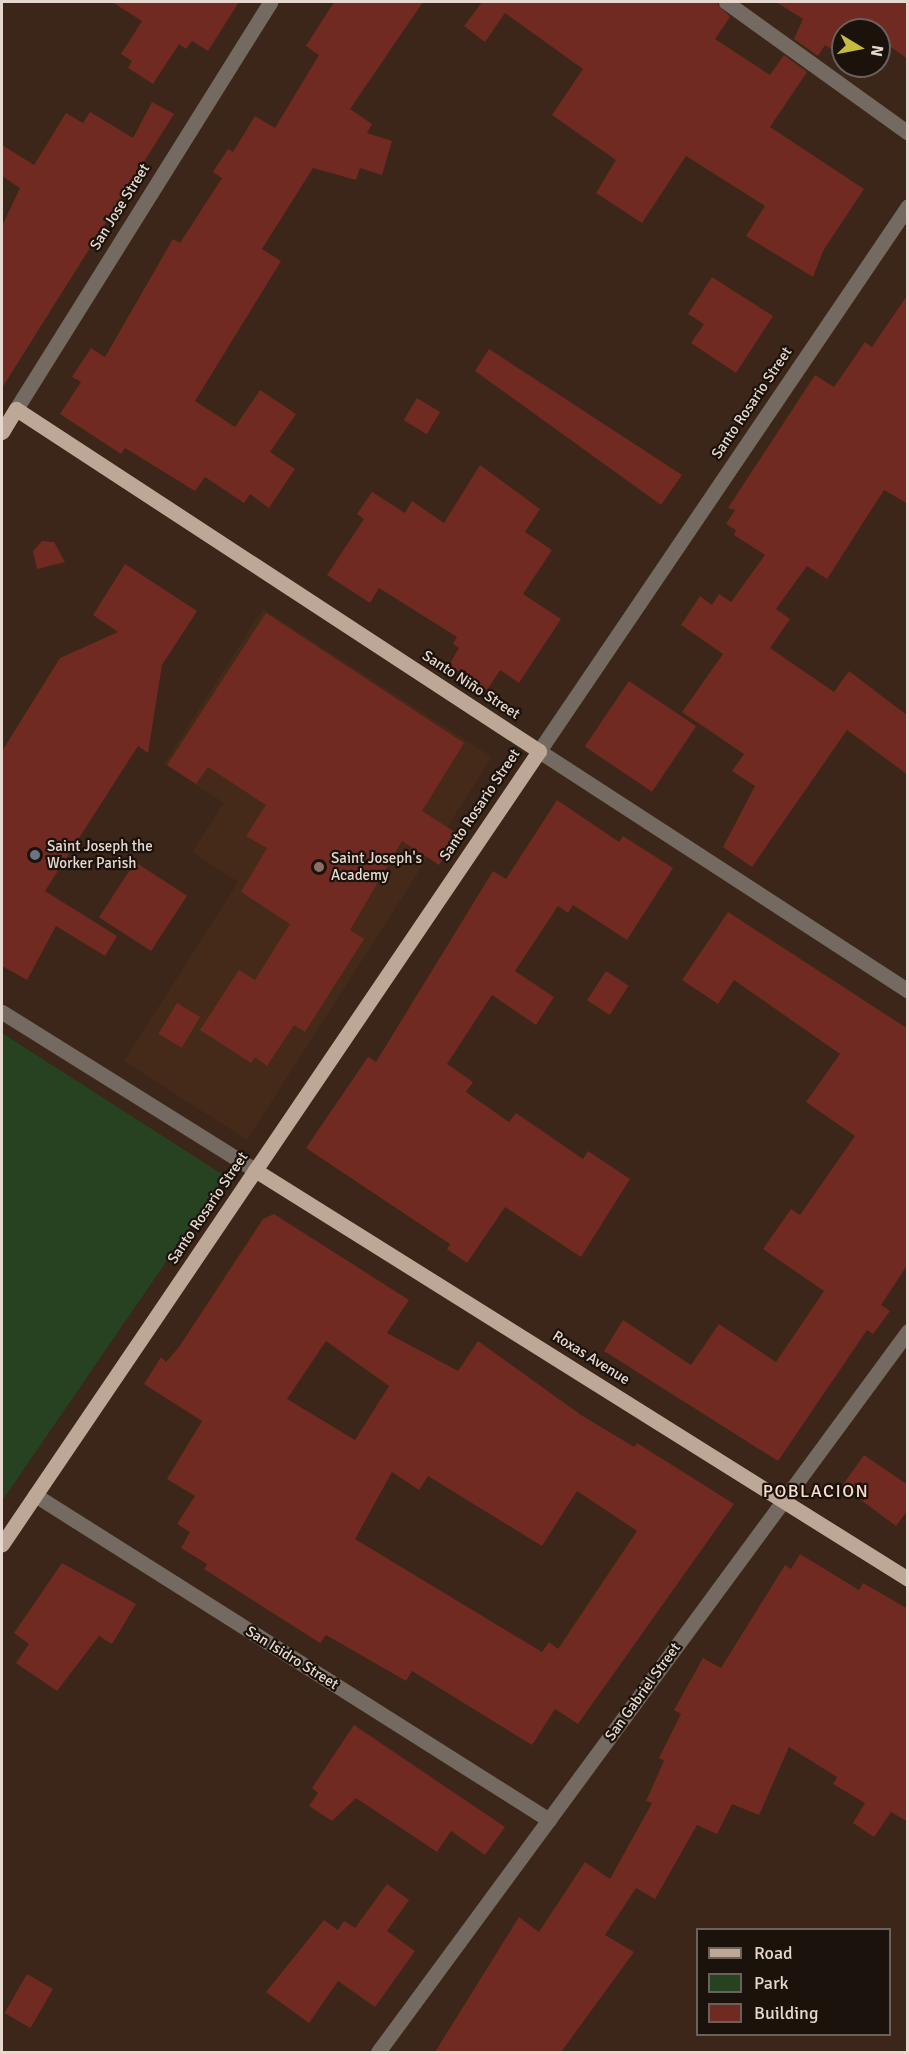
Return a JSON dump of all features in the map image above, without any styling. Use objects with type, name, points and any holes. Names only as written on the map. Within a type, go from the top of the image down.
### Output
[{"type":"main road","name":"San Jose Street","points":[[2,432],[16,409]]},
{"type":"main road","name":"Santo Niño Street","points":[[16,409],[539,751]]},
{"type":"main road","name":"Santo Rosario Street","points":[[2,1544],[539,751]]},
{"type":"main road","name":"Roxas Avenue","points":[[255,1170],[908,1578]]},
{"type":"street","name":"San Jose Street","points":[[16,409],[270,2]]},
{"type":"street","points":[[726,2],[908,133]]},
{"type":"street","name":"Santo Rosario Street","points":[[539,751],[908,206]]},
{"type":"street","name":"Santo Niño Street","points":[[539,751],[908,992]]},
{"type":"street","points":[[2,1012],[255,1170]]},
{"type":"street","name":"San Gabriel Street","points":[[378,2052],[908,1330]]},
{"type":"street","name":"San Isidro Street","points":[[35,1495],[549,1820]]},
{"type":"shaded area","name":"Saint Joseph's Academy","points":[[263,609],[492,757],[247,1140],[124,1061],[238,882],[192,852],[224,803],[164,764]]},
{"type":"green space","points":[[2,1033],[225,1176],[2,1501]]},
{"type":"building","points":[[112,2],[239,2],[208,51],[192,41],[186,49],[179,44],[153,84],[128,68],[132,61],[121,54],[142,21]]},
{"type":"building","points":[[334,2],[423,2],[350,109],[372,124],[367,133],[392,141],[382,175],[360,168],[356,180],[313,168],[262,249],[281,261],[195,401],[235,427],[260,390],[296,414],[270,452],[295,469],[269,508],[250,494],[244,503],[205,477],[195,491],[125,448],[121,454],[60,414],[81,382],[72,377],[91,348],[105,357],[173,239],[180,243],[222,178],[213,172],[228,149],[233,152],[255,116],[275,128],[319,55],[306,46]]},
{"type":"building","points":[[482,2],[716,2],[730,17],[715,39],[770,75],[784,55],[807,72],[770,127],[864,189],[823,251],[813,277],[746,236],[765,206],[686,156],[642,223],[596,193],[616,160],[552,115],[583,69],[505,13],[485,42],[464,26]]},
{"type":"building","points":[[776,2],[908,2],[908,59],[891,47],[891,18],[831,18],[831,49],[825,45],[818,56],[794,39],[803,19]]},
{"type":"building","points":[[152,102],[174,114],[2,388],[2,226],[20,188],[2,176],[2,145],[34,165],[66,113],[83,123],[90,112],[133,138]]},
{"type":"building","points":[[712,277],[773,316],[736,373],[691,343],[704,324],[688,314]]},
{"type":"building","points":[[908,294],[908,504],[884,490],[827,579],[807,566],[776,609],[790,619],[770,648],[834,692],[849,671],[908,716],[908,775],[847,730],[752,867],[723,847],[755,786],[732,771],[744,754],[682,712],[723,654],[681,625],[700,596],[712,605],[719,594],[731,602],[765,555],[734,535],[736,530],[726,524],[735,510],[728,508],[815,375],[834,387],[865,342],[872,347]]},
{"type":"building","points":[[489,349],[682,475],[661,505],[475,371]]},
{"type":"building","points":[[417,398],[440,412],[427,434],[404,420]]},
{"type":"building","points":[[480,465],[540,509],[525,532],[552,550],[523,594],[561,619],[519,683],[500,670],[487,690],[449,665],[459,648],[453,644],[457,637],[379,588],[370,603],[327,575],[364,519],[357,514],[372,492],[405,513],[412,501],[444,523]]},
{"type":"building","points":[[42,541],[54,542],[65,562],[37,569],[33,551]]},
{"type":"building","name":"Saint Joseph the Worker Parish","points":[[125,564],[197,611],[162,665],[148,753],[138,746],[45,891],[117,936],[105,956],[56,926],[27,980],[2,966],[2,751],[60,658],[118,632],[93,615]]},
{"type":"building","name":"Saint Joseph's Academy","points":[[266,613],[464,743],[422,811],[458,834],[439,865],[402,841],[350,930],[364,939],[305,1032],[294,1025],[267,1066],[255,1057],[251,1063],[200,1030],[239,970],[255,980],[290,924],[241,892],[267,848],[246,836],[266,805],[208,767],[196,784],[167,765]]},
{"type":"building","points":[[629,681],[696,726],[652,792],[585,746]]},
{"type":"building","points":[[557,800],[619,842],[623,836],[673,868],[627,940],[573,905],[568,913],[558,906],[515,971],[554,997],[536,1025],[492,995],[447,1064],[473,1082],[466,1092],[509,1122],[516,1113],[583,1159],[588,1151],[630,1179],[581,1257],[505,1207],[467,1263],[447,1249],[450,1244],[306,1148],[368,1057],[376,1062],[493,871],[506,879]]},
{"type":"building","points":[[135,862],[187,896],[151,951],[99,917]]},
{"type":"building","points":[[728,912],[908,1029],[908,1264],[881,1305],[890,1311],[873,1334],[867,1330],[778,1461],[604,1351],[623,1320],[691,1365],[719,1324],[776,1362],[824,1291],[763,1249],[791,1209],[800,1215],[855,1136],[806,1102],[840,1054],[734,980],[718,1004],[682,980]]},
{"type":"building","points":[[606,971],[629,986],[610,1015],[587,1000]]},
{"type":"building","points":[[177,1003],[200,1017],[182,1048],[158,1034]]},
{"type":"building","points":[[274,1214],[409,1300],[387,1333],[458,1371],[478,1341],[581,1415],[634,1447],[637,1443],[734,1504],[578,1724],[555,1709],[532,1745],[412,1671],[406,1681],[326,1635],[320,1643],[204,1569],[207,1564],[181,1548],[190,1532],[177,1524],[195,1496],[167,1479],[202,1421],[144,1384],[161,1357],[166,1362],[179,1347],[263,1219]],"holes":[[[326,1341],[389,1386],[355,1440],[287,1399]],[[392,1472],[419,1490],[428,1476],[542,1546],[577,1491],[637,1531],[558,1649],[549,1642],[542,1652],[355,1539]]]},
{"type":"building","points":[[864,1455],[908,1485],[908,1510],[896,1526],[842,1486]]},
{"type":"building","points":[[800,1554],[859,1590],[863,1583],[908,1609],[908,1822],[891,1812],[874,1837],[853,1823],[865,1803],[833,1784],[837,1777],[789,1747],[759,1815],[732,1804],[717,1834],[697,1825],[655,1899],[636,1888],[605,1935],[634,1952],[561,2052],[435,2052],[519,1917],[539,1932],[585,1862],[610,1879],[652,1803],[646,1801],[664,1761],[659,1758],[681,1714],[674,1710],[703,1658],[721,1668],[785,1565],[791,1569]]},
{"type":"building","points":[[62,1563],[136,1604],[112,1644],[99,1636],[57,1691],[16,1663],[29,1644],[14,1633]]},
{"type":"building","points":[[354,1725],[505,1827],[485,1855],[451,1831],[437,1852],[356,1798],[332,1821],[309,1806],[318,1793],[312,1788]]},
{"type":"building","points":[[387,1884],[409,1900],[387,1931],[415,1951],[375,2007],[338,1981],[309,2023],[266,1992],[324,1920],[338,1930],[344,1921],[355,1928]]},
{"type":"building","points":[[27,1974],[53,1989],[30,2028],[4,2013]]},
{"type":"place","name":"Saint Joseph the Worker Parish","points":[[35,855]]},
{"type":"place","name":"Saint Joseph's Academy","points":[[319,867]]},
{"type":"district","name":"POBLACION","points":[[816,1491]]}]
